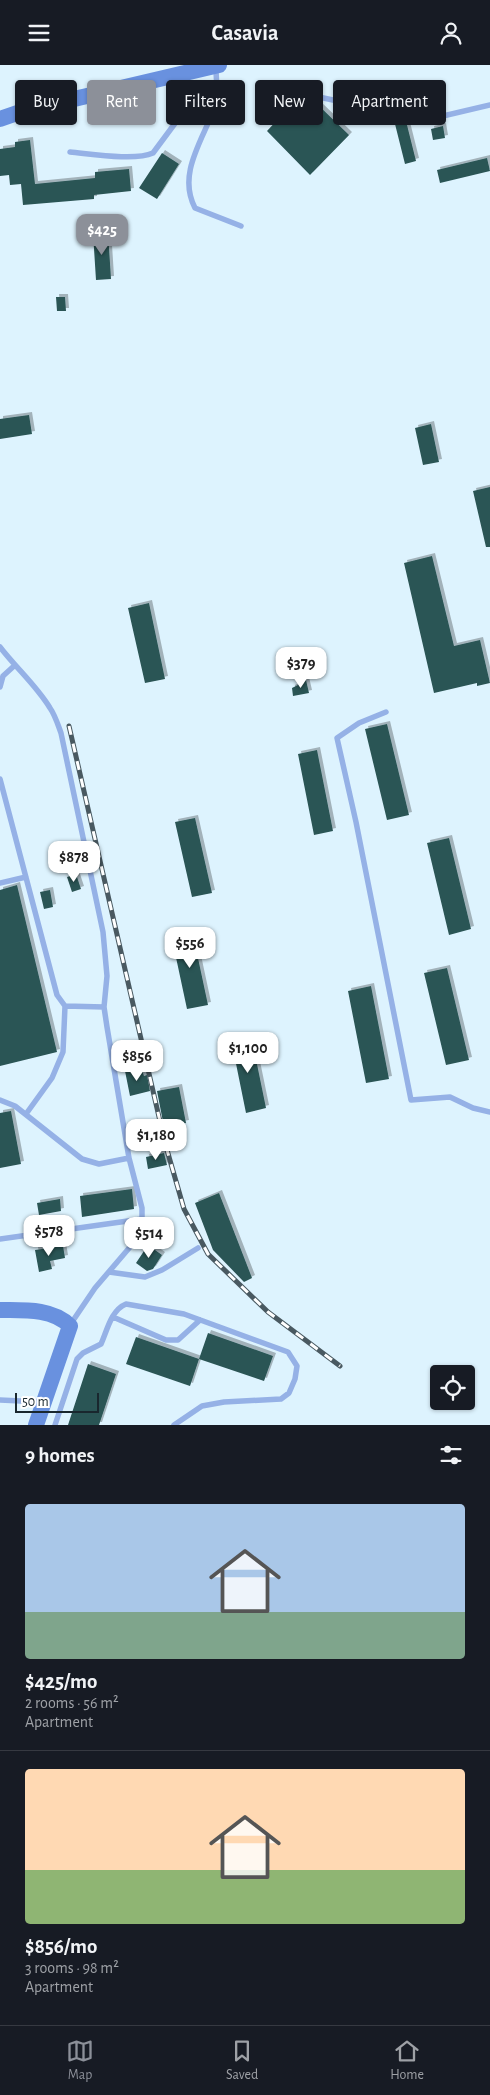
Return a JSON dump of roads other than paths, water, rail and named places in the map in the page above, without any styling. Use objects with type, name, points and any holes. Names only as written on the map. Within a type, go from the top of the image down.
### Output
[{"type":"main road","points":[[0,119],[23,111],[217,65]]},
{"type":"main road","points":[[0,1310],[45,1312],[70,1326],[36,1425]]},
{"type":"lane","points":[[217,65],[217,80]]},
{"type":"lane","points":[[323,98],[426,120],[490,105]]},
{"type":"lane","points":[[70,152],[116,156],[147,156],[153,153],[174,125]]},
{"type":"lane","points":[[206,125],[196,146],[188,188],[190,199],[195,208],[241,226]]},
{"type":"lane","points":[[0,647],[51,709],[61,733],[104,931],[107,976],[104,1007],[130,1158],[142,1209],[141,1229],[136,1240],[95,1288],[70,1326]]},
{"type":"lane","points":[[0,687],[3,676],[14,666]]},
{"type":"lane","points":[[386,712],[359,723],[337,738],[356,822],[411,1100],[450,1097],[473,1108],[490,1112]]},
{"type":"lane","points":[[0,779],[57,995],[65,1006],[63,1052],[52,1078],[26,1114]]},
{"type":"lane","points":[[0,883],[26,877]]},
{"type":"lane","points":[[65,1006],[104,1007]]},
{"type":"lane","points":[[0,1100],[15,1106],[82,1159],[99,1164],[130,1158]]},
{"type":"lane","points":[[0,1239],[142,1219]]},
{"type":"lane","points":[[109,1272],[145,1277],[162,1270],[198,1249]]},
{"type":"lane","points":[[55,1425],[77,1359],[82,1353],[101,1344],[119,1307],[126,1305],[184,1314],[288,1353],[297,1366],[295,1379],[289,1393],[281,1399],[224,1402],[202,1407],[174,1425]]},
{"type":"lane","points":[[113,1317],[166,1340],[178,1340],[200,1320]]},
{"type":"lane","points":[[0,1400],[44,1403]]},
{"type":"railway","points":[[69,726],[165,1143],[184,1209],[208,1254],[268,1312],[340,1366]]}]
